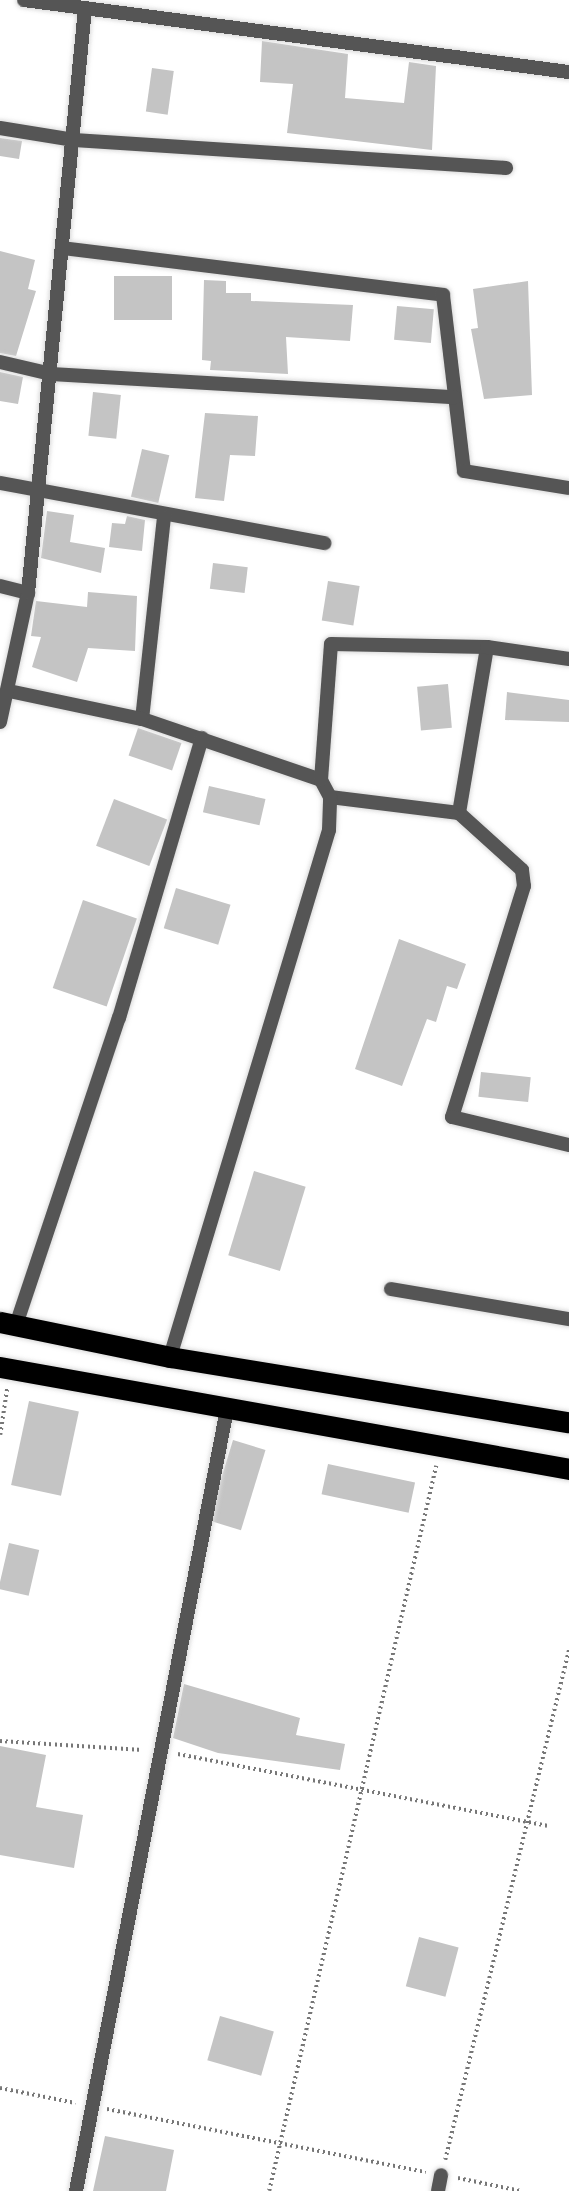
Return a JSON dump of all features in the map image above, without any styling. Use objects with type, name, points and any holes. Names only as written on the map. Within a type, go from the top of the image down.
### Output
[{"type":"highway","points":[[8,1323],[170,1357],[569,1422]]},
{"type":"highway","points":[[5,1368],[569,1469]]},
{"type":"street","points":[[29,0],[569,72]]},
{"type":"street","points":[[0,722],[9,691],[28,593],[40,492],[85,9]]},
{"type":"street","points":[[0,128],[74,140],[506,168]]},
{"type":"street","points":[[62,248],[443,295],[464,471],[569,488]]},
{"type":"street","points":[[0,362],[51,374],[454,397]]},
{"type":"street","points":[[0,483],[164,517],[325,543]]},
{"type":"street","points":[[142,719],[164,517]]},
{"type":"street","points":[[0,586],[28,593]]},
{"type":"street","points":[[170,1357],[329,830],[330,797],[321,779],[331,644],[486,647],[569,659]]},
{"type":"street","points":[[459,813],[486,647]]},
{"type":"street","points":[[9,691],[142,719],[321,779]]},
{"type":"street","points":[[8,1323],[119,1018],[202,738]]},
{"type":"street","points":[[330,797],[459,813],[512,856],[524,886],[452,1117],[569,1145]]},
{"type":"street","points":[[391,1289],[569,1319]]},
{"type":"street","points":[[76,2191],[158,1751],[228,1409]]},
{"type":"street","points":[[438,2191],[441,2175]]},
{"type":"path","points":[[0,1435],[5,1368]]},
{"type":"path","points":[[269,2191],[440,1447]]},
{"type":"path","points":[[441,2175],[524,1821],[569,1648]]},
{"type":"path","points":[[0,1741],[158,1751],[547,1826]]},
{"type":"path","points":[[0,2088],[521,2191]]},
{"type":"building","points":[[262,41],[348,54],[345,98],[404,103],[409,62],[436,66],[432,150],[287,133],[293,84],[260,82]]},
{"type":"building","points":[[152,68],[174,71],[168,115],[146,112]]},
{"type":"building","points":[[0,138],[22,141],[19,159],[0,156]]},
{"type":"building","points":[[0,251],[35,260],[28,289],[36,291],[16,356],[0,353]]},
{"type":"building","points":[[114,276],[172,276],[172,320],[114,320]]},
{"type":"building","points":[[204,280],[226,281],[226,293],[251,293],[251,301],[353,305],[350,341],[286,337],[288,374],[210,370],[211,361],[202,360]]},
{"type":"building","points":[[528,281],[532,395],[484,399],[471,329],[478,328],[473,289]]},
{"type":"building","points":[[397,306],[434,309],[431,343],[394,340]]},
{"type":"building","points":[[0,372],[23,377],[18,404],[0,401]]},
{"type":"building","points":[[93,392],[121,395],[116,439],[88,436]]},
{"type":"building","points":[[205,413],[258,416],[255,456],[230,455],[224,501],[195,498]]},
{"type":"building","points":[[142,449],[169,455],[158,503],[131,497]]},
{"type":"building","points":[[47,511],[74,515],[70,542],[105,548],[101,573],[41,558]]},
{"type":"building","points":[[127,516],[145,520],[142,551],[109,547],[112,523],[125,524]]},
{"type":"building","points":[[213,563],[248,567],[245,593],[210,589]]},
{"type":"building","points":[[328,581],[360,586],[353,626],[322,621]]},
{"type":"building","points":[[88,592],[137,596],[135,651],[88,648],[77,682],[32,667],[41,637],[31,636],[36,601],[87,607]]},
{"type":"building","points":[[448,684],[452,728],[421,731],[417,687]]},
{"type":"building","points":[[507,692],[569,700],[569,722],[505,720]]},
{"type":"building","points":[[138,728],[181,743],[172,770],[129,755]]},
{"type":"building","points":[[209,786],[266,799],[259,825],[203,812]]},
{"type":"building","points":[[114,799],[167,819],[149,866],[96,846]]},
{"type":"building","points":[[176,888],[231,905],[218,945],[164,928]]},
{"type":"building","points":[[83,900],[137,919],[107,1006],[53,988]]},
{"type":"building","points":[[399,939],[466,964],[457,989],[447,986],[436,1022],[427,1019],[402,1086],[355,1069]]},
{"type":"building","points":[[481,1072],[531,1077],[528,1102],[478,1097]]},
{"type":"building","points":[[254,1171],[306,1187],[280,1271],[228,1255]]},
{"type":"building","points":[[29,1401],[79,1412],[61,1496],[11,1485]]},
{"type":"building","points":[[233,1440],[266,1450],[241,1530],[208,1520]]},
{"type":"building","points":[[328,1464],[415,1483],[409,1513],[322,1494]]},
{"type":"building","points":[[9,1543],[39,1550],[29,1596],[0,1589]]},
{"type":"building","points":[[184,1684],[300,1718],[296,1735],[345,1744],[340,1770],[218,1753],[173,1738]]},
{"type":"building","points":[[0,1746],[46,1755],[36,1807],[83,1815],[74,1868],[0,1855]]},
{"type":"building","points":[[419,1937],[459,1948],[445,1997],[406,1986]]},
{"type":"building","points":[[220,2016],[274,2031],[261,2076],[207,2060]]},
{"type":"building","points":[[105,2136],[174,2150],[166,2191],[93,2191]]}]
